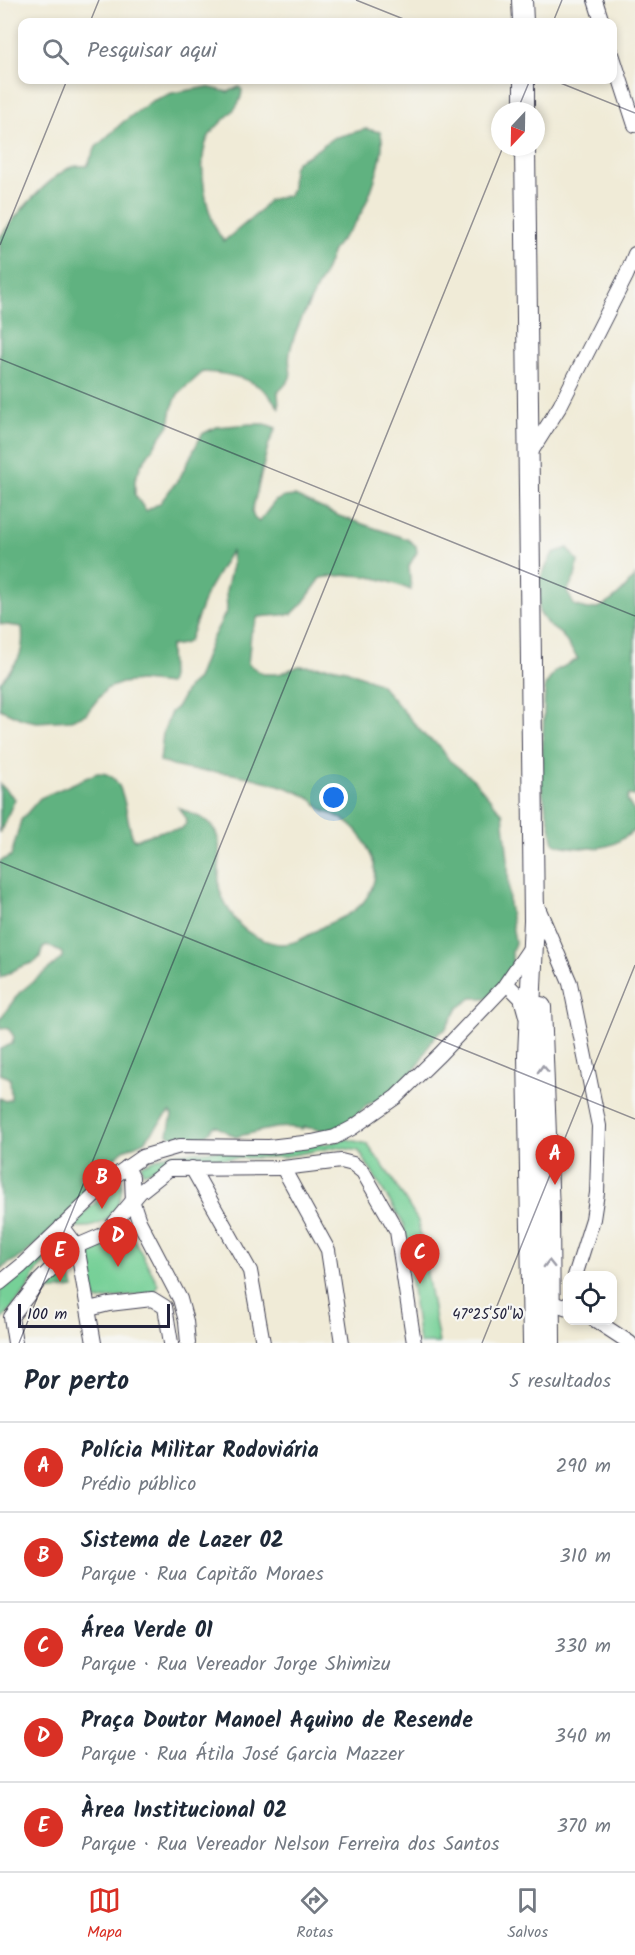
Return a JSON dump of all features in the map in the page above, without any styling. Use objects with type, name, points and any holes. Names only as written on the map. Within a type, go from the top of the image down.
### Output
[{"type":"highway","points":[[522,0],[522,18]]},
{"type":"highway","points":[[524,84],[524,102]]},
{"type":"highway","points":[[525,156],[533,896],[539,1179],[533,1343]]},
{"type":"highway","points":[[535,972],[529,1026],[539,1179],[563,1305],[550,1343]]},
{"type":"street","points":[[595,0],[601,18]]},
{"type":"street","points":[[617,65],[630,93],[635,125]]},
{"type":"street","points":[[528,457],[560,406],[635,254]]},
{"type":"street","points":[[533,896],[570,983],[599,1126],[597,1193],[593,1219],[576,1271]]},
{"type":"street","points":[[0,1283],[116,1175],[142,1157],[180,1146],[269,1146],[301,1143],[335,1137],[352,1128],[396,1097],[506,987],[534,940]]},
{"type":"street","points":[[506,987],[535,972]]},
{"type":"street","points":[[506,987],[521,998],[529,1026]]},
{"type":"street","points":[[0,1327],[11,1317],[39,1281],[64,1256],[77,1246],[105,1234],[150,1182],[169,1169],[283,1168],[341,1161],[353,1164],[363,1172],[397,1231],[414,1343]]},
{"type":"street","points":[[127,1167],[132,1177],[133,1203],[139,1221],[180,1299],[186,1321],[188,1343]]},
{"type":"street","points":[[192,1168],[249,1271],[263,1343]]},
{"type":"street","points":[[283,1168],[328,1250],[342,1343]]},
{"type":"street","points":[[62,1226],[77,1246],[94,1343]]},
{"type":"street","points":[[89,1309],[152,1299],[165,1307],[171,1343]]},
{"type":"street","points":[[11,1317],[15,1343]]},
{"type":"street","points":[[603,1325],[630,1343]]},
{"type":"green space","points":[[207,87],[228,92],[239,87],[242,90],[238,105],[208,138],[203,162],[208,206],[212,220],[224,241],[258,213],[269,200],[289,195],[292,189],[293,168],[297,161],[333,138],[366,129],[380,132],[382,141],[379,166],[364,207],[353,226],[333,251],[323,277],[295,333],[289,359],[291,373],[289,380],[278,392],[279,408],[267,393],[253,383],[228,375],[203,372],[178,394],[172,408],[169,425],[141,465],[135,480],[135,495],[146,511],[160,503],[180,477],[202,434],[216,427],[265,424],[276,428],[268,446],[252,512],[254,518],[259,522],[275,501],[295,496],[339,516],[407,539],[416,546],[417,552],[409,566],[411,590],[367,576],[345,575],[321,578],[292,614],[258,617],[251,633],[248,664],[263,674],[279,674],[299,666],[331,667],[346,670],[380,684],[426,737],[439,745],[449,760],[473,779],[503,814],[508,859],[509,904],[515,943],[512,951],[513,977],[495,998],[472,998],[458,1008],[445,1030],[431,1041],[420,1063],[400,1087],[385,1099],[368,1104],[342,1130],[334,1132],[304,1127],[302,1129],[286,1127],[235,1137],[216,1126],[198,1139],[185,1141],[168,1134],[172,1115],[168,1113],[145,1141],[124,1150],[112,1160],[92,1194],[25,1254],[0,1269],[0,1098],[6,1101],[11,1099],[10,1078],[0,1074],[0,1049],[12,1044],[14,1037],[8,1029],[0,1029],[0,1019],[19,993],[62,958],[62,953],[47,945],[35,962],[0,978],[0,861],[11,856],[21,820],[40,798],[97,773],[107,774],[120,788],[134,840],[162,831],[181,829],[186,824],[186,819],[179,808],[204,820],[216,832],[218,840],[219,883],[225,904],[242,927],[258,938],[271,942],[282,944],[293,942],[349,914],[364,901],[374,881],[372,858],[360,834],[351,825],[322,810],[304,795],[259,779],[185,769],[160,761],[163,733],[171,712],[176,708],[188,687],[197,679],[212,639],[227,610],[226,591],[232,565],[231,551],[207,592],[189,641],[170,646],[171,677],[169,684],[140,681],[122,683],[106,689],[86,714],[71,720],[37,722],[22,719],[0,709],[0,682],[19,657],[23,636],[22,627],[0,624],[0,238],[22,210],[51,181],[71,167],[87,166],[96,147],[123,122],[152,101],[172,93]]},
{"type":"green space","points":[[568,548],[578,561],[575,577],[567,591],[574,605],[588,609],[602,606],[621,592],[635,576],[635,796],[629,795],[627,800],[635,813],[635,831],[613,844],[597,848],[574,848],[554,843],[539,777],[542,762],[545,686],[555,671],[578,659],[562,635],[548,625],[539,612],[539,581],[553,553]]},
{"type":"green space","points":[[0,784],[15,799],[0,833]]},
{"type":"green space","points":[[347,1139],[367,1144],[418,1221],[439,1343],[419,1343],[404,1225],[359,1151],[336,1147],[282,1157],[177,1160],[143,1173],[141,1165],[171,1153],[324,1144]]},
{"type":"green space","points":[[122,1178],[119,1200],[109,1217],[93,1226],[70,1226]]},
{"type":"green space","points":[[128,1228],[158,1284],[155,1292],[95,1301],[85,1249],[105,1245]]},
{"type":"green space","points":[[57,1237],[57,1247],[38,1270],[27,1290],[0,1322],[0,1289]]},
{"type":"green space","points":[[59,1270],[69,1272],[74,1288],[44,1291],[50,1276]]},
{"type":"place","name":"Polícia Militar Rodoviária","points":[[555,1185]]},
{"type":"place","name":"Sistema de Lazer 02","points":[[102,1209]]},
{"type":"place","name":"Praça Doutor Manoel Aquino de Resende","points":[[118,1267]]},
{"type":"place","name":"Àrea Institucional 02","points":[[60,1282]]},
{"type":"place","name":"Área Verde 01","points":[[420,1284]]}]
